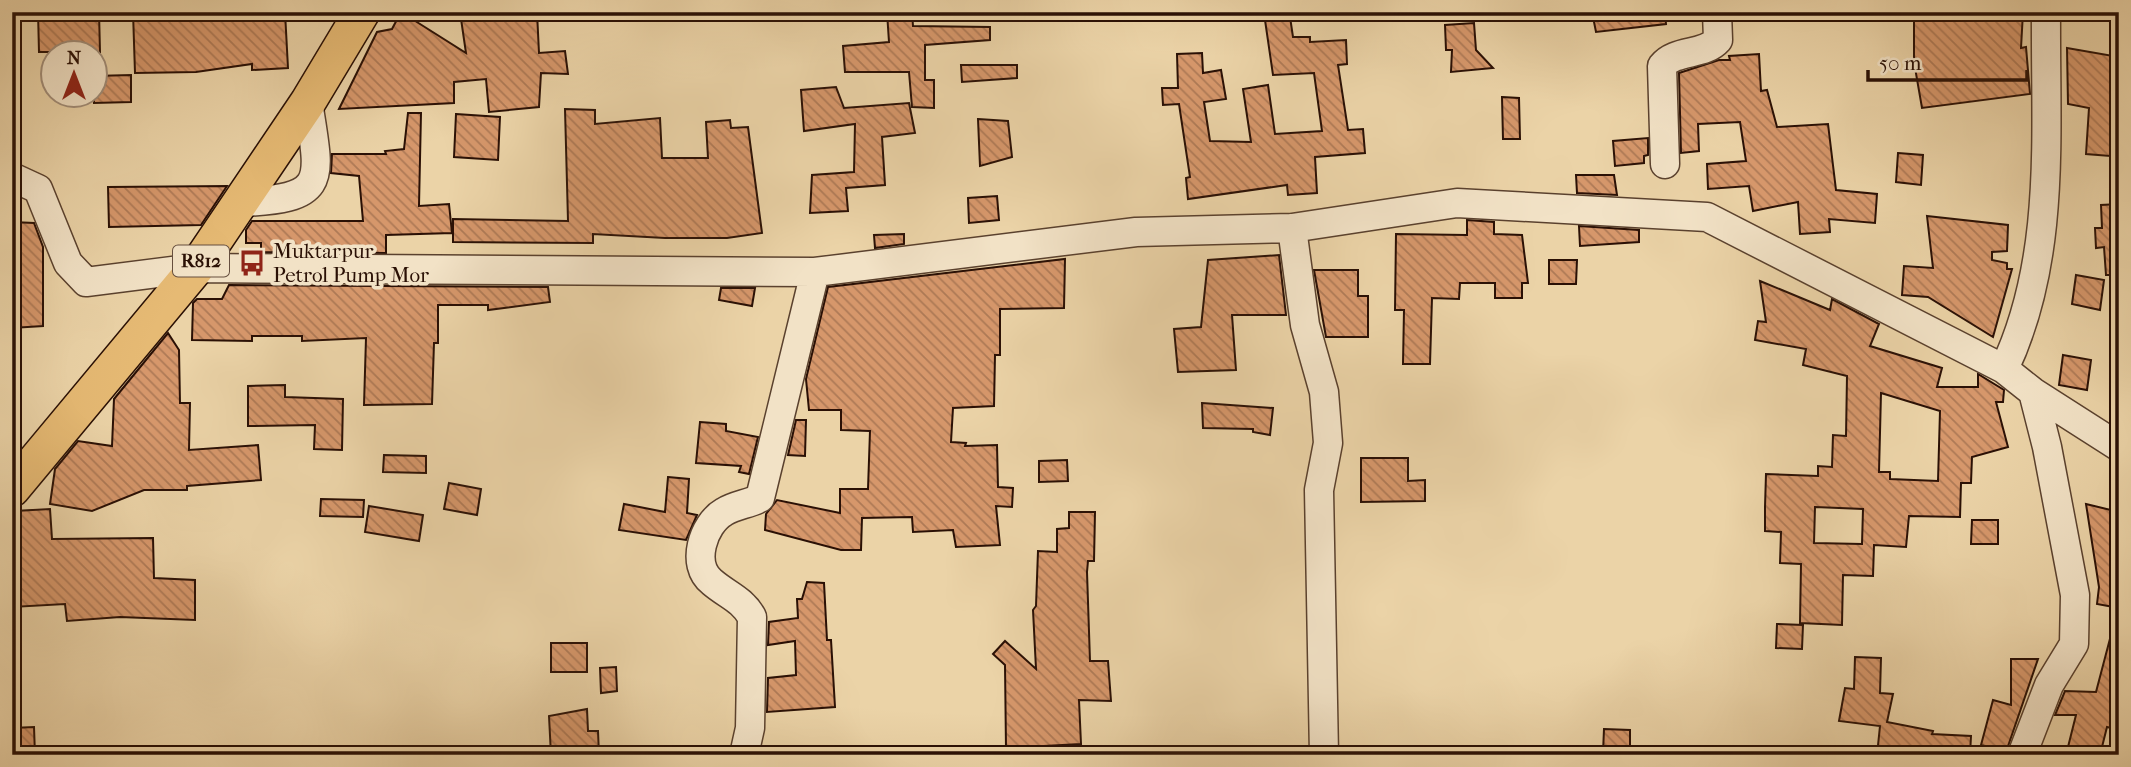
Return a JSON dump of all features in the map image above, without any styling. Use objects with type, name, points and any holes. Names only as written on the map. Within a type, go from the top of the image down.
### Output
[{"type":"main road","name":"R812","points":[[12,489],[196,268],[308,102],[362,12]]},
{"type":"street","points":[[1665,164],[1662,66],[1667,60],[1712,47],[1718,40],[1717,12]]},
{"type":"street","points":[[2004,369],[2023,325],[2039,258],[2044,213],[2046,12]]},
{"type":"street","points":[[241,202],[281,200],[306,190],[315,175],[317,157],[308,102]]},
{"type":"street","points":[[12,177],[38,189],[68,263],[86,282],[196,268],[815,272],[1136,232],[1292,228],[1457,203],[1707,217],[2004,369],[2033,392],[2119,447]]},
{"type":"street","points":[[1292,228],[1305,325],[1324,392],[1328,443],[1319,490],[1324,755]]},
{"type":"street","points":[[744,755],[750,728],[752,617],[745,603],[709,581],[701,569],[699,556],[711,525],[723,512],[760,498],[815,272]]},
{"type":"street","points":[[2022,755],[2049,685],[2074,644],[2074,595],[2047,447],[2033,392]]},
{"type":"building","points":[[38,12],[99,12],[100,38],[39,38]]},
{"type":"building","points":[[133,12],[285,12],[288,68],[252,70],[252,64],[196,72],[135,73]]},
{"type":"building","points":[[401,12],[466,53],[460,12],[537,12],[539,53],[565,51],[568,74],[541,73],[539,107],[489,112],[486,79],[454,82],[454,103],[339,109],[377,32],[392,29]]},
{"type":"building","points":[[887,12],[912,12],[913,26],[990,27],[990,40],[925,45],[925,80],[934,80],[934,108],[912,107],[909,72],[845,72],[843,46],[889,42]]},
{"type":"building","points":[[1592,12],[1665,12],[1666,24],[1596,32]]},
{"type":"building","points":[[1914,12],[2023,12],[2021,48],[2026,47],[2030,94],[1922,108],[1914,62]]},
{"type":"building","points":[[1290,17],[1293,37],[1310,37],[1310,42],[1346,40],[1347,64],[1338,65],[1348,130],[1363,129],[1365,153],[1315,157],[1317,193],[1288,195],[1287,185],[1188,199],[1186,178],[1190,177],[1179,104],[1163,105],[1162,88],[1178,88],[1177,54],[1202,53],[1203,73],[1221,70],[1226,99],[1204,102],[1210,141],[1251,142],[1243,89],[1268,85],[1275,134],[1322,131],[1314,73],[1273,75],[1265,20]]},
{"type":"building","points":[[1474,23],[1476,50],[1493,68],[1451,72],[1452,50],[1446,50],[1445,25]]},
{"type":"building","points":[[2067,48],[2119,57],[2110,156],[2086,154],[2089,108],[2068,104]]},
{"type":"building","points":[[1759,54],[1761,91],[1767,90],[1777,127],[1828,124],[1836,190],[1877,194],[1875,223],[1829,219],[1830,232],[1800,234],[1798,202],[1753,211],[1749,186],[1708,189],[1707,164],[1746,161],[1740,122],[1698,124],[1699,151],[1681,153],[1679,73],[1719,60],[1730,60],[1729,56]]},
{"type":"building","points":[[961,65],[1017,65],[1017,78],[962,82]]},
{"type":"building","points":[[131,75],[131,102],[108,103],[108,76]]},
{"type":"building","points":[[836,87],[844,108],[909,103],[915,133],[882,137],[885,185],[846,188],[848,211],[810,213],[812,175],[854,172],[855,124],[804,131],[801,90]]},
{"type":"building","points":[[1502,97],[1519,98],[1520,139],[1503,139]]},
{"type":"building","points":[[565,109],[595,110],[595,124],[660,118],[662,158],[708,158],[706,122],[730,120],[731,128],[748,127],[762,233],[727,238],[593,234],[593,243],[453,242],[453,219],[568,221]]},
{"type":"building","points":[[408,113],[421,113],[419,206],[449,204],[452,233],[386,235],[386,253],[261,252],[261,243],[246,243],[246,230],[252,221],[363,221],[359,176],[331,173],[332,154],[386,154],[385,151],[404,149]]},
{"type":"building","points":[[456,114],[500,117],[498,160],[454,157]]},
{"type":"building","points":[[978,119],[1008,121],[1012,157],[980,166]]},
{"type":"building","points":[[1648,138],[1648,155],[1644,156],[1644,163],[1615,166],[1613,141]]},
{"type":"building","points":[[1898,153],[1923,155],[1921,185],[1896,182]]},
{"type":"building","points":[[1576,175],[1614,175],[1617,195],[1577,193]]},
{"type":"building","points":[[227,186],[201,225],[109,227],[108,187]]},
{"type":"building","points":[[997,196],[999,220],[969,223],[968,198]]},
{"type":"building","points":[[2119,204],[2119,275],[2106,275],[2104,247],[2096,248],[2095,228],[2102,228],[2101,205]]},
{"type":"building","points":[[1927,216],[2008,225],[2007,251],[1992,252],[1992,260],[2007,263],[2007,269],[2012,269],[1993,337],[1928,297],[1902,295],[1904,266],[1933,268]]},
{"type":"building","points":[[1467,220],[1494,222],[1494,234],[1522,235],[1528,283],[1522,283],[1522,298],[1495,298],[1495,283],[1460,283],[1459,299],[1432,298],[1430,364],[1403,364],[1404,310],[1395,310],[1396,234],[1467,235]]},
{"type":"building","points":[[12,222],[34,223],[43,247],[43,326],[12,328]]},
{"type":"building","points":[[1579,226],[1639,230],[1639,242],[1580,246]]},
{"type":"building","points":[[904,234],[904,244],[875,248],[874,235]]},
{"type":"building","points":[[1279,255],[1286,315],[1232,315],[1236,370],[1178,372],[1174,329],[1201,327],[1208,260]]},
{"type":"building","points":[[1065,259],[1064,308],[1000,309],[1000,355],[995,355],[994,406],[953,408],[951,442],[966,443],[965,446],[997,445],[998,487],[1013,488],[1012,507],[996,506],[1000,545],[956,547],[953,530],[913,532],[912,517],[862,518],[861,550],[841,550],[765,530],[766,514],[777,500],[840,513],[840,489],[868,489],[870,431],[841,430],[841,410],[809,410],[806,379],[828,287]]},
{"type":"building","points":[[1549,260],[1577,260],[1576,284],[1549,284]]},
{"type":"building","points":[[1314,270],[1358,270],[1358,296],[1368,296],[1368,337],[1326,337]]},
{"type":"building","points":[[2076,275],[2104,280],[2100,310],[2072,304]]},
{"type":"building","points":[[1760,281],[1830,310],[1832,299],[1879,324],[1870,346],[1942,368],[1937,387],[1978,387],[1978,374],[2004,390],[2003,402],[1996,402],[2008,447],[1972,457],[1971,483],[1961,483],[1960,517],[1909,516],[1906,547],[1874,545],[1873,576],[1843,575],[1842,625],[1800,623],[1801,564],[1780,563],[1781,532],[1765,531],[1765,507],[1766,474],[1818,476],[1818,466],[1832,467],[1833,435],[1846,436],[1847,376],[1803,365],[1806,349],[1755,340],[1758,321],[1766,322]],"holes":[[[1881,393],[1940,411],[1938,481],[1890,479],[1890,472],[1879,472]],[[1815,507],[1863,509],[1862,544],[1814,543]]]},
{"type":"building","points":[[229,285],[548,287],[550,302],[488,310],[488,305],[438,305],[438,343],[434,343],[432,404],[364,405],[366,338],[302,341],[302,336],[252,336],[252,341],[192,340],[193,303],[197,299],[222,299]]},
{"type":"building","points":[[721,288],[755,288],[752,306],[719,300]]},
{"type":"building","points":[[168,333],[179,350],[180,403],[190,403],[189,450],[258,445],[261,480],[187,486],[187,490],[144,490],[92,511],[50,504],[55,469],[78,441],[112,446],[114,399]]},
{"type":"building","points":[[2063,355],[2091,360],[2087,390],[2059,385]]},
{"type":"building","points":[[285,385],[285,397],[343,399],[342,450],[314,449],[315,425],[248,426],[248,386]]},
{"type":"building","points":[[1202,403],[1273,408],[1270,435],[1253,432],[1253,429],[1203,428]]},
{"type":"building","points":[[796,420],[806,420],[805,456],[788,455]]},
{"type":"building","points":[[700,422],[726,424],[726,431],[758,437],[749,474],[739,472],[741,466],[696,463]]},
{"type":"building","points":[[384,455],[426,456],[426,473],[383,472]]},
{"type":"building","points":[[1361,458],[1408,458],[1408,481],[1425,480],[1425,501],[1361,502]]},
{"type":"building","points":[[1067,460],[1068,481],[1039,482],[1039,461]]},
{"type":"building","points":[[668,477],[689,479],[687,513],[697,515],[686,540],[619,530],[624,504],[665,512]]},
{"type":"building","points":[[449,483],[481,489],[477,515],[444,509]]},
{"type":"building","points":[[321,499],[364,500],[363,517],[320,516]]},
{"type":"building","points":[[2086,504],[2119,512],[2119,608],[2097,604],[2099,587]]},
{"type":"building","points":[[369,506],[423,515],[419,541],[365,532]]},
{"type":"building","points":[[50,509],[52,539],[153,538],[154,578],[195,580],[195,620],[120,617],[67,621],[65,604],[12,607],[12,529],[16,529],[15,511]]},
{"type":"building","points":[[1069,512],[1095,512],[1094,561],[1088,561],[1087,572],[1090,661],[1108,661],[1111,701],[1079,700],[1081,744],[1006,748],[1005,665],[993,654],[1005,641],[1036,669],[1033,610],[1036,606],[1038,551],[1057,552],[1057,529],[1069,528]]},
{"type":"building","points":[[1972,520],[1998,520],[1998,544],[1971,544]]},
{"type":"building","points":[[807,582],[824,583],[835,707],[767,712],[768,678],[796,675],[795,641],[768,645],[769,622],[798,618],[797,599],[802,599]]},
{"type":"building","points":[[1777,624],[1803,625],[1802,649],[1776,648]]},
{"type":"building","points":[[2112,631],[2119,632],[2119,730],[2107,727],[2100,755],[2066,755],[2076,715],[2055,715],[2065,691],[2096,692]]},
{"type":"building","points":[[551,643],[587,643],[587,672],[551,672]]},
{"type":"building","points":[[1855,657],[1881,658],[1880,693],[1893,694],[1887,722],[1933,731],[1932,734],[1971,736],[1970,755],[1877,755],[1880,726],[1839,721],[1845,688],[1854,689]]},
{"type":"building","points":[[2011,659],[2038,659],[2006,752],[1981,745],[1993,700],[2011,705]]},
{"type":"building","points":[[616,667],[617,691],[601,693],[600,668]]},
{"type":"building","points":[[587,709],[588,731],[598,731],[599,755],[551,755],[549,716]]},
{"type":"building","points":[[34,727],[35,755],[12,755],[12,728]]},
{"type":"building","points":[[1604,729],[1630,730],[1630,753],[1603,753]]},
{"type":"place","name":"Muktarpur Petrol Pump Mor","points":[[252,263]]}]
